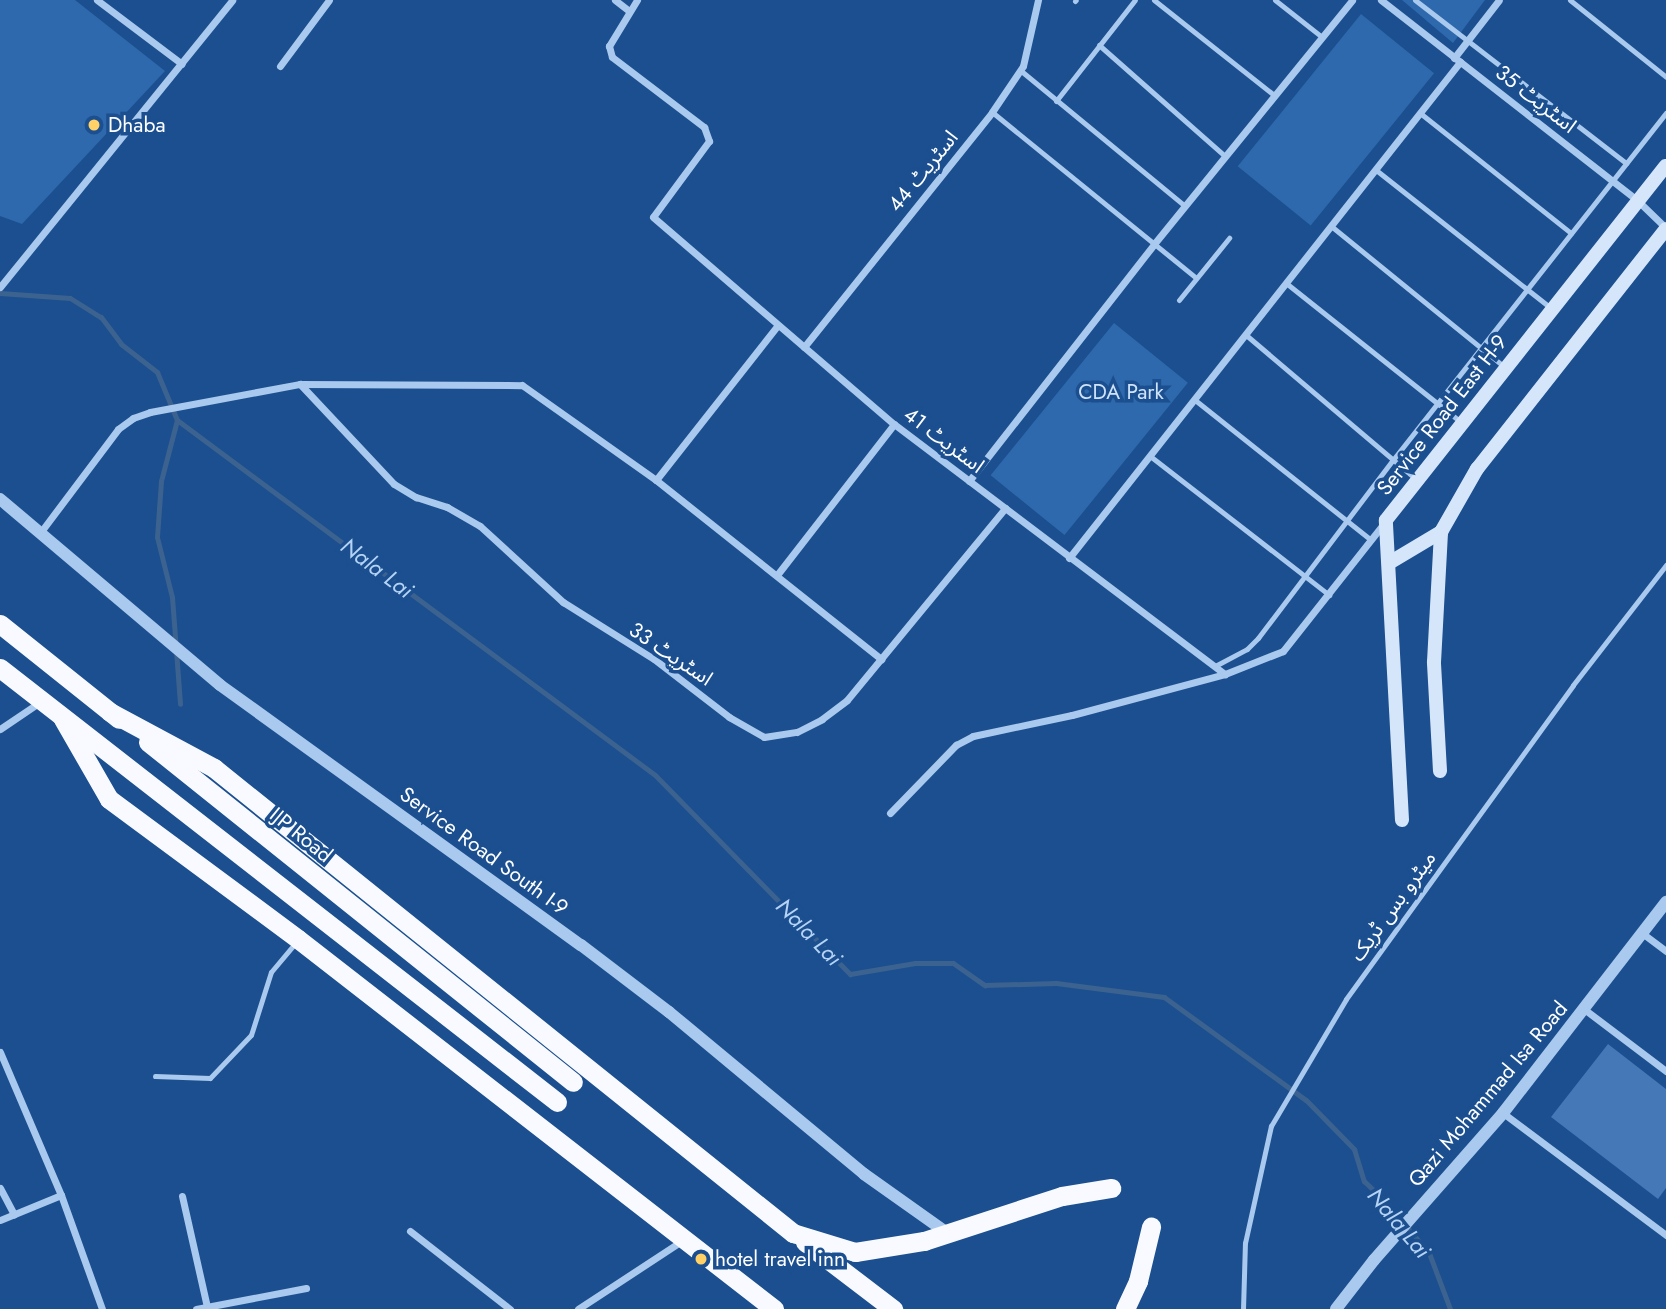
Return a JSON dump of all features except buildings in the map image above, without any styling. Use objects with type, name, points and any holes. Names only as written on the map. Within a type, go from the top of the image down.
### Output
[{"type":"highway","name":"IJP Road","points":[[0,624],[573,1082]]},
{"type":"highway","points":[[0,668],[557,1102]]},
{"type":"highway","points":[[110,712],[214,768],[793,1233],[893,1309]]},
{"type":"highway","points":[[63,719],[109,799],[298,939],[774,1309]]},
{"type":"highway","points":[[793,1233],[855,1252],[925,1241],[1062,1196],[1111,1188]]},
{"type":"highway","points":[[1125,1309],[1139,1281],[1151,1227]]},
{"type":"main road","name":"Service Road East H-9","points":[[1402,820],[1386,520],[1666,166]]},
{"type":"main road","points":[[1440,771],[1434,662],[1441,532],[1477,469],[1666,229]]},
{"type":"main road","points":[[1389,563],[1441,532]]},
{"type":"street","points":[[97,0],[182,64]]},
{"type":"street","points":[[0,287],[232,0]]},
{"type":"street","points":[[280,66],[329,0]]},
{"type":"street","points":[[615,0],[629,11],[637,0]]},
{"type":"street","name":"اسٹریٹ 44","points":[[804,347],[992,112],[1020,69],[1038,0]]},
{"type":"street","points":[[969,481],[1154,244],[1352,0]]},
{"type":"street","name":"اسٹریٹ 35","points":[[1381,0],[1638,201],[1666,229]]},
{"type":"street","points":[[1069,558],[1420,113],[1499,0]]},
{"type":"street","name":"اسٹریٹ 41","points":[[629,11],[609,46],[612,57],[704,127],[709,141],[653,217],[894,424],[1225,674]]},
{"type":"street","points":[[656,480],[778,325]]},
{"type":"street","points":[[40,533],[117,429],[133,418],[150,412],[300,384],[522,385],[656,480],[881,659]]},
{"type":"street","name":"اسٹریٹ 33","points":[[300,384],[394,484],[416,497],[447,507],[480,526],[563,602],[654,659],[729,717],[764,737],[797,732],[822,719],[847,700],[1005,509]]},
{"type":"street","points":[[776,575],[894,424]]},
{"type":"street","name":"Service Road South I-9","points":[[0,499],[220,685],[581,945],[669,1012],[864,1174],[946,1232]]},
{"type":"street","points":[[890,813],[956,745],[973,736],[1072,715],[1225,674],[1283,651],[1386,520]]},
{"type":"street","points":[[0,729],[42,701]]},
{"type":"street","name":"Qazi Mohammad Isa Road","points":[[1336,1309],[1374,1260],[1480,1135],[1503,1112],[1666,902]]},
{"type":"street","points":[[1642,933],[1666,951]]},
{"type":"street","points":[[1584,1009],[1666,1071]]},
{"type":"street","points":[[0,1052],[61,1195],[102,1309]]},
{"type":"street","points":[[1503,1112],[1663,1232],[1666,1221]]},
{"type":"street","points":[[0,1188],[15,1214]]},
{"type":"street","points":[[0,1220],[61,1195]]},
{"type":"street","points":[[182,1196],[207,1307]]},
{"type":"street","points":[[410,1231],[510,1309]]},
{"type":"street","points":[[578,1309],[684,1239]]},
{"type":"street","points":[[196,1309],[306,1288]]},
{"type":"lane","points":[[1056,101],[1135,0]]},
{"type":"lane","points":[[1154,0],[1275,95]]},
{"type":"lane","points":[[1275,0],[1283,2],[1322,37]]},
{"type":"lane","points":[[1415,0],[1626,163]]},
{"type":"lane","points":[[1570,0],[1666,77]]},
{"type":"lane","points":[[1099,45],[1225,156]]},
{"type":"lane","points":[[1020,69],[1185,206]]},
{"type":"lane","points":[[992,112],[1196,278]]},
{"type":"lane","points":[[1420,113],[1571,233]]},
{"type":"lane","points":[[1215,666],[1247,649],[1666,113]]},
{"type":"lane","points":[[1376,170],[1552,309]]},
{"type":"lane","points":[[1331,226],[1506,368]]},
{"type":"lane","points":[[1179,300],[1229,238]]},
{"type":"lane","points":[[1286,283],[1462,423]]},
{"type":"lane","points":[[1246,335],[1417,481]]},
{"type":"lane","points":[[1195,400],[1371,540]]},
{"type":"lane","points":[[1150,456],[1329,595]]},
{"type":"lane","name":"میٹرو بس ٹریک","points":[[1243,1309],[1245,1243],[1270,1126],[1346,999],[1573,685],[1666,565]]},
{"type":"lane","points":[[155,1076],[210,1079],[251,1035],[271,972],[298,939]]},
{"type":"green space","points":[[0,0],[75,0],[165,71],[22,224],[0,216]]},
{"type":"green space","points":[[1402,0],[1485,0],[1453,43]]},
{"type":"green space","points":[[1361,14],[1434,73],[1311,225],[1238,166]]},
{"type":"green space","name":"CDA Park","points":[[1114,323],[1188,383],[1064,535],[991,475]]},
{"type":"waterway","name":"Nala Lai","points":[[0,293],[70,298],[101,317],[121,344],[157,372],[177,420],[655,775],[850,974],[915,963],[953,963],[985,985],[1056,983],[1164,997],[1306,1100],[1354,1149],[1364,1181],[1386,1202],[1429,1253],[1450,1309]]},
{"type":"waterway","name":"Nala Lai","points":[[177,420],[161,481],[157,537],[172,597],[180,704]]},
{"type":"place","name":"Dhaba","points":[[94,125]]},
{"type":"place","name":"hotel travel inn","points":[[701,1259]]}]
